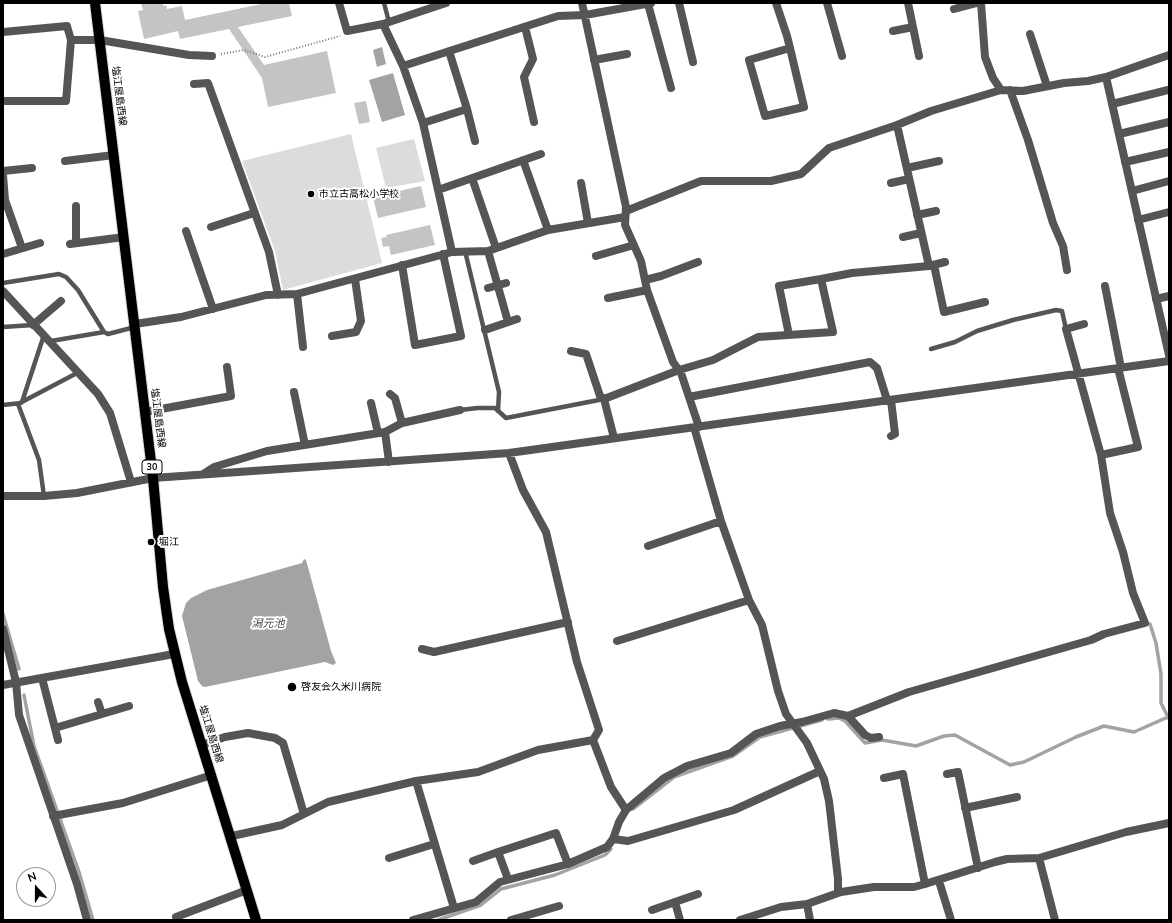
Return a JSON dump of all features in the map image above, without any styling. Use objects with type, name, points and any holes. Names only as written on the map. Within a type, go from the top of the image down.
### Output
[{"type":"main road","name":"塩江屋島西線","points":[[95,3],[153,478],[163,587],[174,654],[232,836],[256,920]]},
{"type":"street","points":[[339,3],[347,31],[386,23],[446,3]]},
{"type":"street","points":[[582,3],[626,214],[625,225],[641,261],[647,290],[673,362],[679,370],[689,397],[721,521],[749,600],[762,625],[778,691],[795,727],[820,771],[829,801],[838,879],[838,893]]},
{"type":"street","points":[[403,66],[558,16],[585,15],[650,3],[671,88]]},
{"type":"street","points":[[679,3],[693,62]]},
{"type":"street","points":[[776,3],[790,48],[804,107],[765,116],[749,60],[790,48]]},
{"type":"street","points":[[827,3],[842,56]]},
{"type":"street","points":[[908,3],[919,56]]},
{"type":"street","points":[[954,9],[977,3]]},
{"type":"street","points":[[981,3],[985,57],[993,78],[1001,90]]},
{"type":"street","points":[[386,23],[423,123],[452,252]]},
{"type":"street","points":[[3,32],[67,26],[71,40],[66,101],[3,101]]},
{"type":"street","points":[[525,27],[533,59],[524,77],[534,122]]},
{"type":"street","points":[[893,31],[913,27]]},
{"type":"street","points":[[1030,34],[1047,86]]},
{"type":"street","points":[[71,40],[100,40],[189,55],[212,56]]},
{"type":"street","points":[[449,51],[475,141]]},
{"type":"street","points":[[594,60],[627,54]]},
{"type":"street","points":[[135,326],[181,317],[266,295],[297,294],[452,252],[488,251],[548,230],[626,214],[701,181],[771,181],[801,174],[829,148],[897,125],[931,111],[1001,90],[1023,90],[1106,77],[1169,55]]},
{"type":"street","points":[[1106,77],[1169,355]]},
{"type":"street","points":[[194,84],[208,83],[269,252],[278,295]]},
{"type":"street","points":[[1010,90],[1028,140],[1053,223],[1063,246],[1067,270]]},
{"type":"street","points":[[1112,104],[1168,90]]},
{"type":"street","points":[[423,123],[467,109]]},
{"type":"street","points":[[1119,134],[1169,122]]},
{"type":"street","points":[[897,125],[921,233],[944,312],[985,302]]},
{"type":"street","points":[[1125,162],[1169,152]]},
{"type":"street","points":[[438,190],[541,154]]},
{"type":"street","points":[[65,161],[114,155]]},
{"type":"street","points":[[523,160],[548,230]]},
{"type":"street","points":[[907,168],[939,161]]},
{"type":"street","points":[[3,171],[32,168]]},
{"type":"street","points":[[3,175],[6,200],[22,248]]},
{"type":"street","points":[[472,178],[496,248]]},
{"type":"street","points":[[891,183],[909,179]]},
{"type":"street","points":[[1132,191],[1169,182]]},
{"type":"street","points":[[581,183],[588,223]]},
{"type":"street","points":[[76,206],[73,244],[124,237]]},
{"type":"street","points":[[917,215],[936,211]]},
{"type":"street","points":[[1138,220],[1169,212]]},
{"type":"street","points":[[211,226],[254,213]]},
{"type":"street","points":[[186,231],[213,309]]},
{"type":"street","points":[[903,237],[921,233]]},
{"type":"street","points":[[3,254],[40,243]]},
{"type":"street","points":[[596,256],[634,245]]},
{"type":"street","points":[[488,251],[508,322]]},
{"type":"street","points":[[402,265],[415,345],[461,336],[443,254]]},
{"type":"street","points":[[644,280],[661,276],[698,262]]},
{"type":"street","points":[[789,335],[779,286],[852,273],[931,265],[945,262]]},
{"type":"street","points":[[332,336],[356,332],[361,321],[354,278]]},
{"type":"street","points":[[604,399],[679,370],[713,360],[758,336],[833,332],[821,279]]},
{"type":"street","points":[[488,288],[506,283]]},
{"type":"street","points":[[1101,455],[1138,447],[1120,368],[1105,286]]},
{"type":"street","points":[[3,290],[98,394],[110,413],[131,482]]},
{"type":"street","points":[[608,298],[647,290]]},
{"type":"street","points":[[297,294],[303,347]]},
{"type":"street","points":[[1156,299],[1169,296]]},
{"type":"street","points":[[34,325],[61,301]]},
{"type":"street","points":[[485,330],[517,319]]},
{"type":"street","points":[[412,920],[476,902],[500,882],[568,864],[606,847],[612,839],[626,810],[672,773],[731,753],[756,734],[795,727],[802,722],[834,713],[848,716],[909,692],[1145,623],[1133,593],[1123,552],[1110,513],[1101,455],[1066,329],[1084,324]]},
{"type":"street","points":[[570,351],[586,354],[600,396],[604,399],[614,438]]},
{"type":"street","points":[[3,496],[44,496],[77,493],[153,478],[509,453],[1078,375],[1169,361]]},
{"type":"street","points":[[689,397],[870,362],[877,368],[889,400],[895,434],[891,436]]},
{"type":"street","points":[[145,412],[231,396],[227,367]]},
{"type":"street","points":[[294,392],[305,445]]},
{"type":"street","points":[[390,394],[395,398],[402,423]]},
{"type":"street","points":[[371,403],[382,432],[389,462]]},
{"type":"street","points":[[202,474],[214,466],[267,451],[382,432],[402,423],[460,410]]},
{"type":"street","points":[[232,836],[282,825],[328,802],[416,781],[478,772],[538,750],[593,740],[599,730],[577,662],[546,532],[523,490],[509,453]]},
{"type":"street","points":[[648,546],[721,521]]},
{"type":"street","points":[[617,641],[749,600]]},
{"type":"street","points":[[422,649],[434,652],[568,622]]},
{"type":"street","points":[[3,629],[16,682],[19,715],[57,815],[87,920]]},
{"type":"street","points":[[3,685],[174,654]]},
{"type":"street","points":[[42,678],[58,740]]},
{"type":"street","points":[[98,702],[102,714]]},
{"type":"street","points":[[55,728],[129,706]]},
{"type":"street","points":[[848,716],[865,735],[871,738],[879,737]]},
{"type":"street","points":[[202,745],[225,737],[248,733],[276,738],[283,743],[304,814]]},
{"type":"street","points":[[593,740],[611,787],[626,810]]},
{"type":"street","points":[[612,839],[628,841],[673,826],[734,810],[820,771]]},
{"type":"street","points":[[947,774],[958,772],[978,868]]},
{"type":"street","points":[[884,778],[904,774],[925,884]]},
{"type":"street","points":[[57,815],[123,803],[212,775]]},
{"type":"street","points":[[416,781],[454,908]]},
{"type":"street","points":[[966,808],[1017,797]]},
{"type":"street","points":[[740,920],[781,907],[807,904],[838,893],[874,887],[914,887],[939,881],[1007,859],[1039,858],[1126,832],[1169,823]]},
{"type":"street","points":[[474,861],[556,833],[568,864]]},
{"type":"street","points":[[389,858],[434,844]]},
{"type":"street","points":[[498,852],[508,879]]},
{"type":"street","points":[[1039,858],[1055,920]]},
{"type":"street","points":[[939,881],[949,919]]},
{"type":"street","points":[[176,917],[247,890]]},
{"type":"street","points":[[652,910],[698,894]]},
{"type":"street","points":[[675,902],[680,920]]},
{"type":"street","points":[[807,904],[810,920]]},
{"type":"street","points":[[511,920],[559,906]]},
{"type":"street","points":[[541,911],[543,920]]},
{"type":"lane","points":[[384,3],[386,23]]},
{"type":"lane","points":[[465,251],[499,392],[498,411]]},
{"type":"lane","points":[[3,283],[59,274],[66,276],[78,290],[104,332]]},
{"type":"lane","points":[[931,349],[954,342],[977,331],[1056,310],[1062,310],[1066,329]]},
{"type":"lane","points":[[3,327],[34,325]]},
{"type":"lane","points":[[51,341],[104,332],[108,334],[135,326]]},
{"type":"lane","points":[[22,403],[44,335]]},
{"type":"lane","points":[[44,496],[39,460],[18,404],[79,372]]},
{"type":"lane","points":[[460,410],[495,408],[506,418],[604,399]]},
{"type":"lane","points":[[3,405],[22,403]]},
{"type":"path","points":[[212,56],[244,50],[265,57],[345,35],[347,31]]},
{"type":"shaded area","points":[[351,134],[382,263],[283,290],[275,251],[242,161]]},
{"type":"shaded area","points":[[414,139],[425,181],[386,188],[376,148]]},
{"type":"water","points":[[382,47],[386,64],[377,67],[373,50]]},
{"type":"water","points":[[393,73],[405,115],[382,122],[369,80]]},
{"type":"water","name":"潟元池","points":[[304,559],[306,560],[331,651],[336,663],[333,665],[325,662],[205,687],[202,686],[198,681],[182,616],[186,603],[191,598],[207,590],[302,563]]},
{"type":"building","points":[[141,3],[163,3],[163,6],[166,5],[167,9],[182,6],[185,20],[266,3],[289,3],[292,16],[238,27],[264,65],[327,51],[336,93],[268,107],[262,78],[229,29],[180,39],[178,31],[144,39],[138,11],[143,10]]},
{"type":"building","points":[[366,101],[370,122],[359,124],[354,103]]},
{"type":"building","points":[[421,186],[426,207],[378,218],[373,197]]},
{"type":"building","points":[[430,225],[435,245],[391,255],[389,246],[383,247],[381,238],[387,237],[386,235]]},
{"type":"waterway","points":[[3,614],[19,669]]},
{"type":"waterway","points":[[1150,624],[1156,643],[1161,674],[1161,703],[1168,717]]},
{"type":"waterway","points":[[24,695],[34,746],[79,872],[93,920]]},
{"type":"waterway","points":[[828,719],[839,718],[845,721],[865,743],[882,740],[916,746],[944,736],[955,735],[1010,765],[1024,762],[1076,737],[1104,726],[1134,732],[1168,717],[1169,719]]},
{"type":"waterway","points":[[633,809],[674,777],[733,756],[760,737],[822,720]]},
{"type":"waterway","points":[[438,920],[481,905],[501,889],[555,875],[605,855],[611,849]]},
{"type":"place","name":"市立古高松小学校","points":[[311,194]]},
{"type":"place","name":"堀江","points":[[151,542]]},
{"type":"place","name":"啓友会久米川病院","points":[[292,687]]}]
